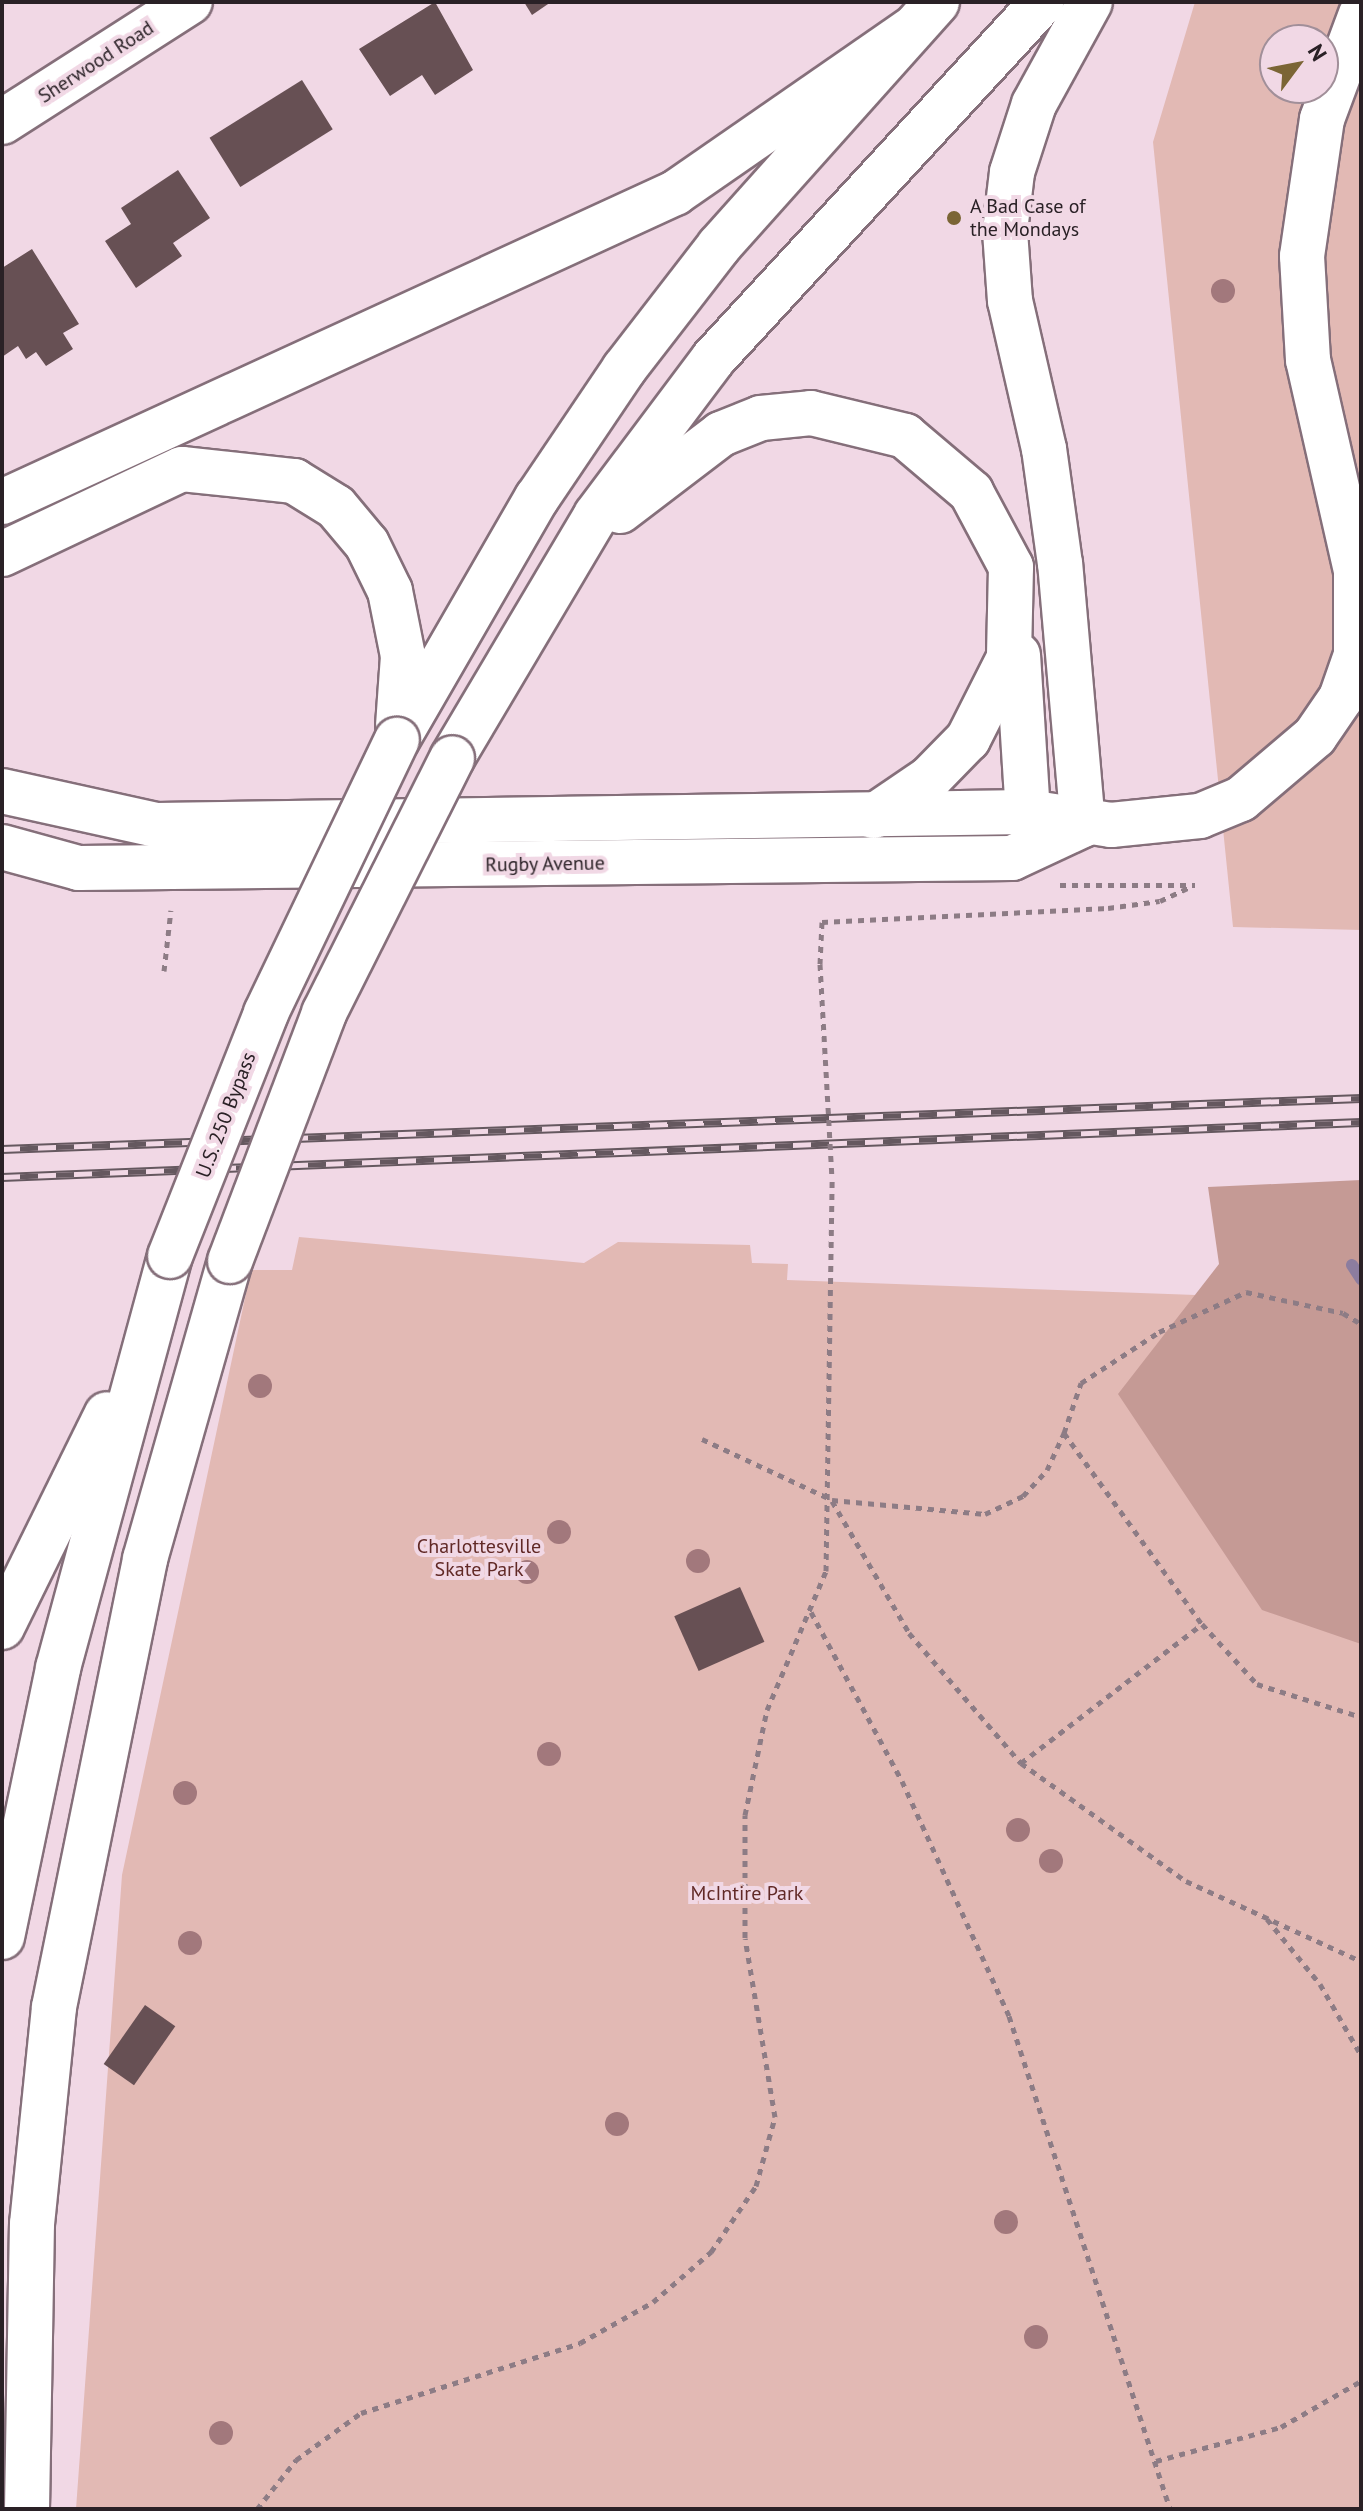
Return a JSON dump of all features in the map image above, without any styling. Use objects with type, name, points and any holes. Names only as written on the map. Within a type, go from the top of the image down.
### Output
[{"type":"main road","name":"Sherwood Road","points":[[2,122],[190,2]]},
{"type":"main road","points":[[27,2509],[32,2224],[54,2007],[145,1559],[230,1261],[324,1013],[452,758],[571,555],[713,359],[1042,2]]},
{"type":"main road","points":[[1090,2],[1034,104],[1012,172],[1005,231],[1010,301],[1044,449],[1060,564],[1083,825],[1200,816],[1241,799],[1315,736],[1353,674],[1356,571],[1308,360],[1302,256],[1322,119],[1361,14]]},
{"type":"main road","points":[[2,502],[675,193],[924,15]]},
{"type":"main road","name":"U.S. 250 Bypass","points":[[141,1352],[170,1256],[285,974],[397,740],[537,498],[624,369],[719,246],[924,15]]},
{"type":"main road","points":[[571,555],[721,434],[761,418],[811,413],[860,419],[937,457],[997,532],[1011,567],[1028,812]]},
{"type":"main road","points":[[2,554],[182,469],[294,481],[336,507],[367,544],[390,591],[403,656],[397,740]]},
{"type":"main road","points":[[874,816],[930,778],[968,739],[994,700],[1015,613]]},
{"type":"main road","name":"Rugby Avenue","points":[[2,791],[157,825],[1028,812],[1083,825]]},
{"type":"main road","name":"Rugby Avenue","points":[[2,847],[95,869],[1012,858],[1083,825]]},
{"type":"main road","points":[[2,1627],[141,1352]]},
{"type":"main road","points":[[2,1937],[58,1668],[141,1352]]},
{"type":"path","points":[[257,2509],[325,2434],[396,2398],[543,2356],[618,2323],[685,2279],[737,2220],[768,2156],[775,2117],[745,1938],[745,1815],[767,1710],[826,1571],[832,1500],[832,1176],[820,964],[822,922],[1108,908],[1160,901],[1195,885]]},
{"type":"path","points":[[164,971],[171,910]]},
{"type":"path","points":[[702,1439],[832,1500],[985,1514],[1023,1496],[1047,1470],[1081,1383],[1159,1332],[1246,1292],[1343,1313],[1361,1324]]},
{"type":"path","points":[[1064,1433],[1202,1624],[1257,1684],[1361,1717]]},
{"type":"path","points":[[832,1500],[909,1633],[1021,1763],[1186,1881],[1361,1961]]},
{"type":"path","points":[[810,1611],[902,1781],[1009,2016],[1170,2509]]},
{"type":"path","points":[[1021,1763],[1202,1624]]},
{"type":"path","points":[[1267,1918],[1320,1984],[1361,2055]]},
{"type":"path","points":[[1156,2461],[1281,2427],[1361,2381]]},
{"type":"green space","points":[[1195,2],[1361,2],[1361,930],[1233,927],[1153,142]]},
{"type":"green space","name":"McIntire Park","points":[[299,1237],[584,1263],[618,1242],[750,1245],[752,1263],[788,1264],[787,1280],[1361,1301],[1361,2509],[76,2509],[122,1875],[251,1270],[292,1270]]},
{"type":"shaded area","points":[[1361,1180],[1361,1644],[1262,1610],[1118,1394],[1219,1264],[1208,1187]]},
{"type":"building","points":[[435,2],[473,70],[435,95],[422,75],[390,96],[359,49]]},
{"type":"building","points":[[524,2],[551,2],[532,15]]},
{"type":"building","points":[[302,80],[333,129],[240,187],[210,138]]},
{"type":"building","points":[[178,170],[210,218],[173,243],[182,256],[136,288],[105,241],[131,224],[121,208]]},
{"type":"building","points":[[32,249],[79,324],[63,333],[73,349],[46,366],[36,352],[26,359],[18,346],[2,357],[2,268]]},
{"type":"building","points":[[740,1587],[764,1642],[699,1671],[674,1616]]},
{"type":"building","points":[[145,2005],[175,2026],[134,2085],[104,2064]]},
{"type":"waterway","points":[[1352,1265],[1361,1279]]},
{"type":"railway","points":[[2,1149],[1361,1098]]},
{"type":"railway","points":[[2,1177],[1361,1122]]},
{"type":"place","name":"A Bad Case of the Mondays","points":[[954,218]]},
{"type":"park label","name":"Charlottesville Skate Park","points":[[479,1558]]}]
